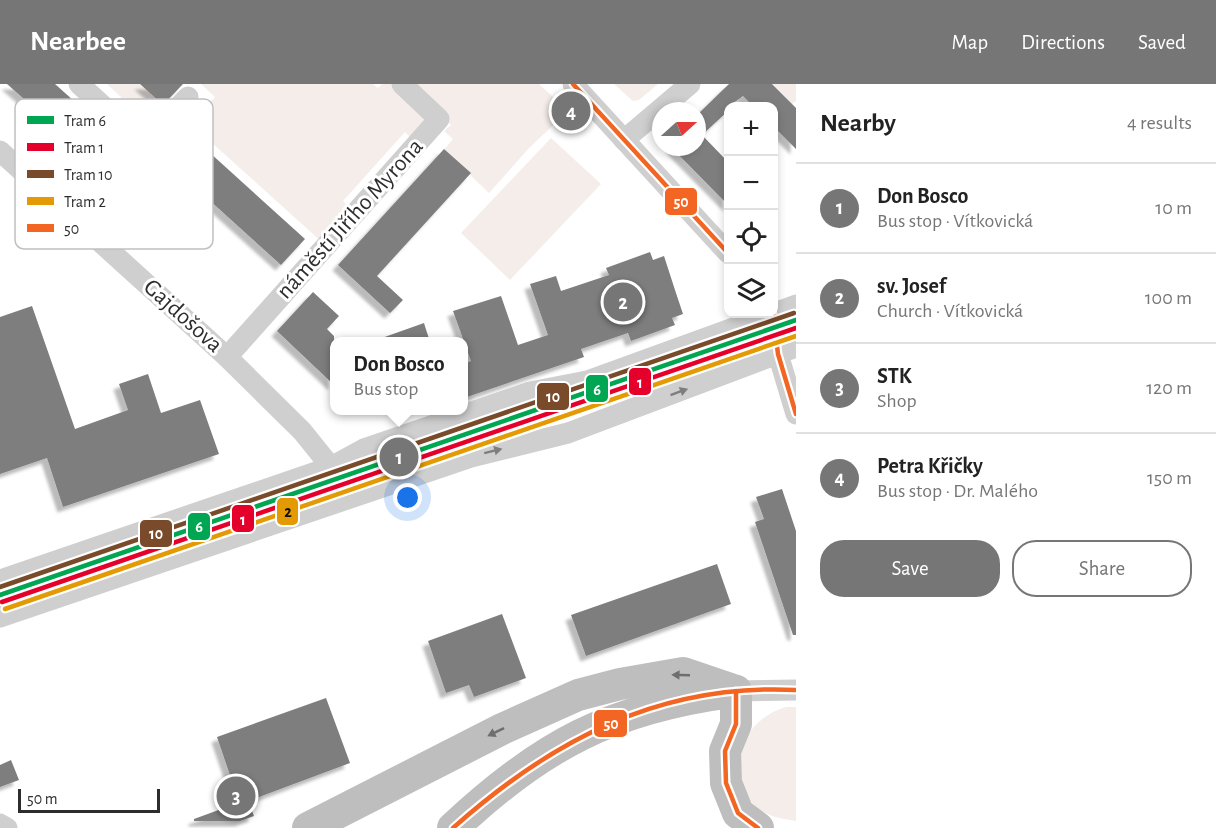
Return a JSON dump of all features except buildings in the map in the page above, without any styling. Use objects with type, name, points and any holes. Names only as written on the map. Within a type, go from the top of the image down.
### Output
[{"type":"highway","points":[[308,828],[502,729],[578,695],[620,684],[683,673],[736,691]]},
{"type":"highway","points":[[459,822],[525,768],[590,729],[662,704],[736,691]]},
{"type":"highway","points":[[736,691],[736,724],[725,751],[726,783],[738,813],[758,828]]},
{"type":"street","points":[[79,84],[96,99]]},
{"type":"street","name":"náměstí Jiřího Myrona","points":[[227,357],[439,119],[402,84]]},
{"type":"street","points":[[573,84],[724,248]]},
{"type":"street","points":[[624,140],[690,84]]},
{"type":"street","name":"Gajdošova","points":[[0,151],[15,165]]},
{"type":"street","name":"Gajdošova","points":[[108,249],[227,357],[302,431],[331,467],[343,500]]},
{"type":"street","points":[[778,311],[796,305]]},
{"type":"street","points":[[468,413],[530,392],[597,378],[759,318]]},
{"type":"street","points":[[775,318],[787,350],[796,414]]},
{"type":"street","points":[[0,617],[471,457],[568,433],[787,350]]},
{"type":"street","points":[[0,580],[331,467],[364,449],[463,415]]},
{"type":"street","points":[[736,691],[796,690]]},
{"type":"street","points":[[0,824],[7,828]]},
{"type":"shaded area","points":[[107,84],[140,84],[156,99],[119,99],[122,98]]},
{"type":"shaded area","points":[[201,84],[373,84],[378,88],[382,84],[398,84],[426,121],[411,138],[405,132],[343,201],[349,208],[323,243],[213,144],[213,99],[215,97]]},
{"type":"shaded area","points":[[411,84],[539,84],[553,97],[563,116],[529,148],[489,193],[444,150],[453,139],[444,131],[451,125]]},
{"type":"shaded area","points":[[614,84],[658,84],[639,100],[633,101]]},
{"type":"shaded area","points":[[773,84],[796,84],[796,101],[792,104]]},
{"type":"shaded area","points":[[551,138],[601,184],[510,280],[461,233]]},
{"type":"shaded area","points":[[786,707],[796,707],[796,821],[773,816],[760,810],[747,797],[740,783],[738,767],[740,752],[746,737],[770,714]]},
{"type":"tram line","name":"10","points":[[0,587],[794,313]]},
{"type":"tram line","name":"6","points":[[0,595],[796,320]]},
{"type":"tram line","name":"1","points":[[2,602],[796,328]]},
{"type":"tram line","name":"2","points":[[5,609],[796,336]]},
{"type":"transit line","name":"50","points":[[573,84],[724,249]]},
{"type":"transit line","name":"50","points":[[774,318],[778,354],[796,414]]},
{"type":"transit line","name":"50","points":[[453,828],[529,768],[611,723],[654,707],[699,696],[746,690],[796,690]]},
{"type":"transit line","name":"50","points":[[736,691],[736,724],[725,751],[726,783],[738,813],[758,828]]},
{"type":"place","name":"Petra Křičky","points":[[571,111]]},
{"type":"place","name":"sv. Josef","points":[[623,302]]},
{"type":"place","name":"Don Bosco","points":[[399,457]]},
{"type":"place","name":"STK","points":[[236,796]]}]
